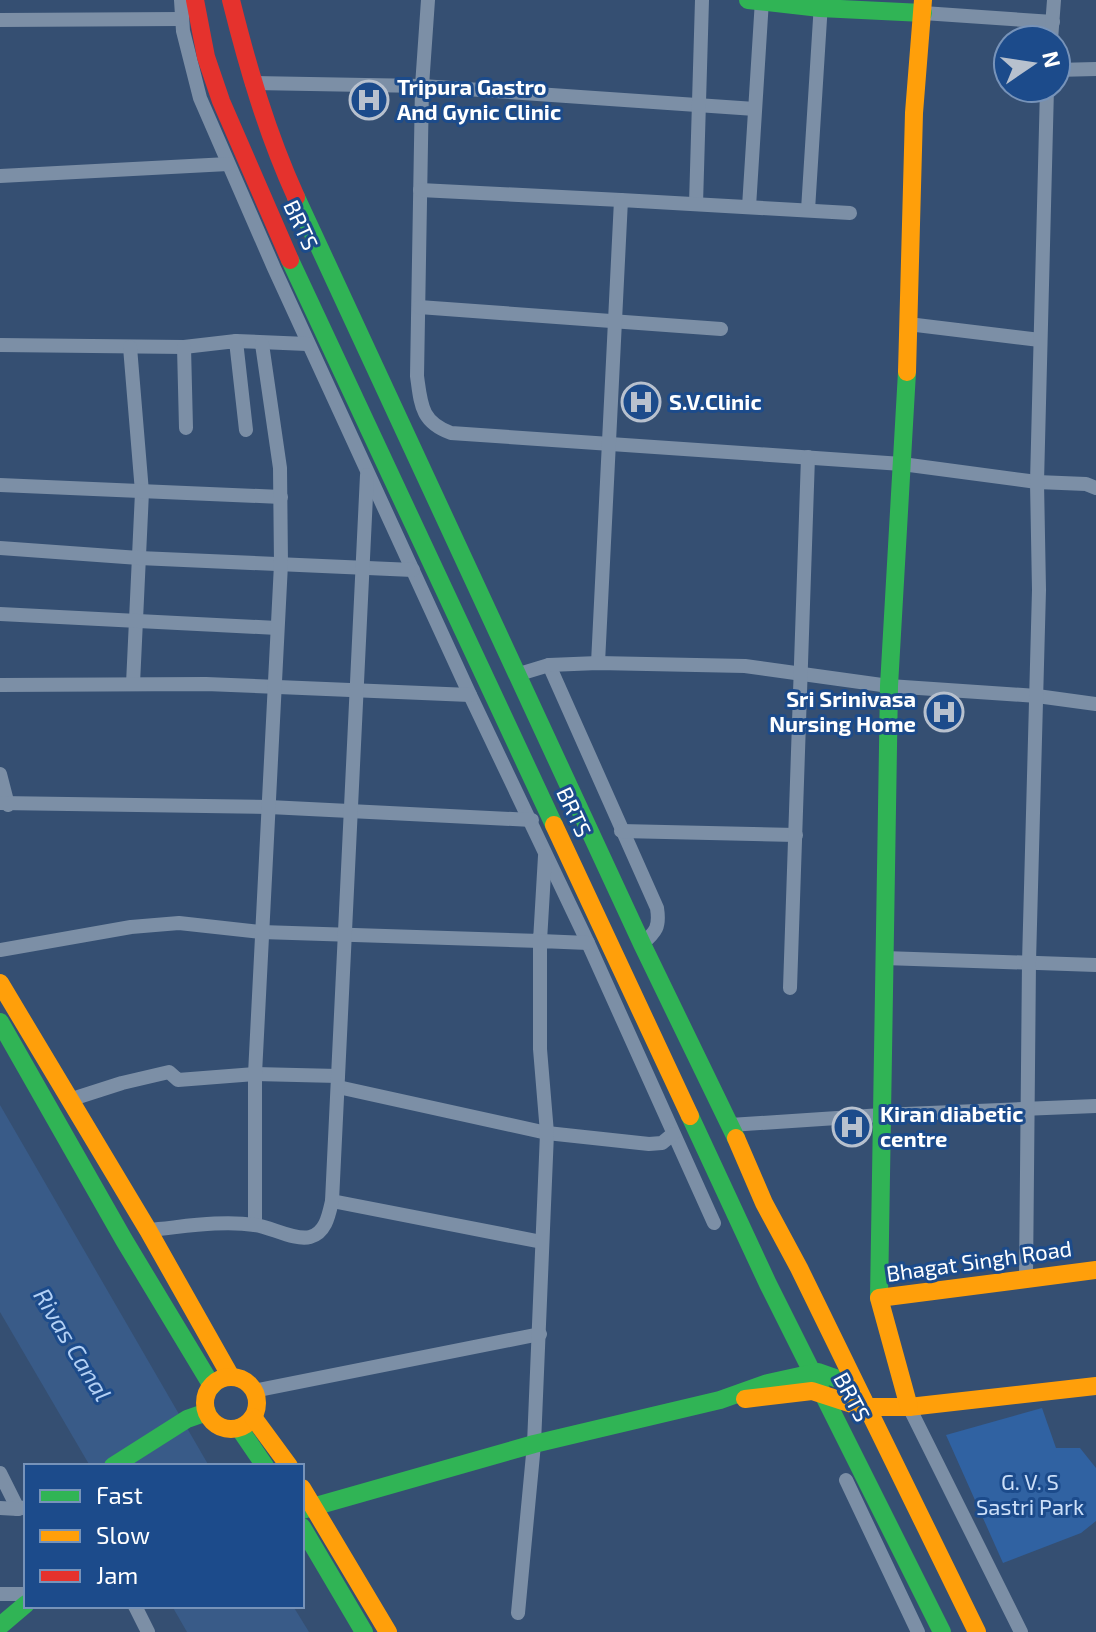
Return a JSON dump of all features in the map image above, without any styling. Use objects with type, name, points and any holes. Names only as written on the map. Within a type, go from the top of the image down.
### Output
[{"type":"street","points":[[181,0],[181,19],[200,98],[228,164],[307,344],[470,695],[532,820],[714,1223]]},
{"type":"street","name":"BRTS","points":[[195,0],[211,75],[247,165],[812,1373],[942,1632]]},
{"type":"street","points":[[231,0],[252,83],[281,164],[764,1203],[977,1632]]},
{"type":"street","points":[[428,0],[422,86],[417,376],[421,403],[429,421],[438,428],[451,433],[902,464],[1096,488]]},
{"type":"street","points":[[696,204],[702,0]]},
{"type":"street","points":[[748,0],[923,7],[1053,22],[1054,0]]},
{"type":"street","points":[[749,207],[762,0]]},
{"type":"street","points":[[808,210],[821,4]]},
{"type":"street","points":[[879,1298],[889,686],[902,464],[914,113],[923,7]]},
{"type":"street","points":[[0,20],[181,19]]},
{"type":"street","points":[[1072,70],[1096,69]]},
{"type":"street","points":[[252,83],[422,86],[755,109]]},
{"type":"street","points":[[1026,1278],[1029,962],[1037,696],[1037,482],[1047,104]]},
{"type":"street","points":[[0,176],[228,164]]},
{"type":"street","points":[[420,190],[850,213]]},
{"type":"street","points":[[598,663],[621,200]]},
{"type":"street","points":[[419,307],[721,329]]},
{"type":"street","points":[[908,324],[1040,340]]},
{"type":"street","points":[[0,345],[184,347],[236,341],[307,344]]},
{"type":"street","points":[[236,341],[246,430]]},
{"type":"street","points":[[255,1225],[255,1074],[281,564],[281,497],[262,344]]},
{"type":"street","points":[[130,347],[142,492],[133,684]]},
{"type":"street","points":[[184,347],[186,428]]},
{"type":"street","points":[[790,988],[808,457]]},
{"type":"street","points":[[148,1230],[207,1224],[255,1225],[308,1238],[320,1232],[328,1217],[332,1201],[367,472]]},
{"type":"street","points":[[0,485],[281,497]]},
{"type":"street","points":[[0,548],[139,558],[413,570]]},
{"type":"street","points":[[0,614],[277,628]]},
{"type":"street","points":[[516,675],[549,665],[730,666],[889,686],[1037,696],[1096,704]]},
{"type":"street","points":[[549,665],[657,908],[657,932],[642,944]]},
{"type":"street","points":[[0,685],[274,687],[470,695]]},
{"type":"street","points":[[0,774],[4,804],[269,807],[532,820]]},
{"type":"street","points":[[621,831],[796,835]]},
{"type":"street","points":[[518,1613],[534,1444],[540,1334],[547,1133],[540,1049],[540,941],[545,853]]},
{"type":"street","points":[[0,950],[131,927],[179,923],[261,932],[588,943]]},
{"type":"street","points":[[884,958],[1096,965]]},
{"type":"street","points":[[0,983],[148,1230],[231,1377]]},
{"type":"street","points":[[0,1022],[124,1240],[212,1386]]},
{"type":"street","points":[[69,1100],[169,1072],[178,1080],[255,1074],[338,1082],[547,1133],[649,1144],[662,1143],[673,1134]]},
{"type":"street","points":[[730,1125],[1096,1106]]},
{"type":"street","points":[[332,1201],[542,1242]]},
{"type":"street","name":"Bhagat Singh Road","points":[[909,1407],[879,1298],[1096,1270]]},
{"type":"street","points":[[254,1391],[540,1334]]},
{"type":"street","points":[[388,1632],[308,1508],[534,1444],[720,1400],[768,1383],[812,1373],[829,1374],[855,1385]]},
{"type":"street","points":[[231,1377],[246,1382],[254,1391],[257,1402],[246,1422],[231,1429],[216,1425],[207,1412],[205,1398],[212,1386],[231,1377]]},
{"type":"street","points":[[720,1400],[772,1398],[806,1391],[854,1406],[909,1407],[1096,1386]]},
{"type":"street","points":[[909,1407],[1021,1632]]},
{"type":"street","points":[[116,1464],[187,1419],[207,1412]]},
{"type":"street","points":[[246,1422],[264,1464]]},
{"type":"street","points":[[246,1422],[287,1464]]},
{"type":"street","points":[[0,1473],[22,1508]]},
{"type":"street","points":[[846,1480],[918,1632]]},
{"type":"street","points":[[0,1508],[22,1508]]},
{"type":"street","points":[[304,1530],[364,1632]]},
{"type":"street","points":[[0,1594],[24,1594]]},
{"type":"street","points":[[0,1626],[24,1606]]},
{"type":"street","points":[[136,1608],[148,1632]]},
{"type":"green space","name":"G. V. S Sastri Park","points":[[1042,1408],[1056,1448],[1080,1448],[1096,1468],[1096,1521],[1081,1533],[1003,1563],[946,1435]]},
{"type":"water","name":"Rivas Canal","points":[[0,1105],[208,1464],[89,1464],[0,1312]]},
{"type":"water","points":[[173,1608],[294,1608],[309,1632],[187,1632]]},
{"type":"traffic: fast","points":[[748,0],[820,8],[923,13]]},
{"type":"traffic: fast","points":[[296,197],[642,944],[736,1138]]},
{"type":"traffic: fast","points":[[290,260],[554,825]]},
{"type":"traffic: fast","points":[[879,1298],[889,686],[907,372]]},
{"type":"traffic: fast","points":[[0,1022],[124,1240],[212,1386]]},
{"type":"traffic: fast","points":[[690,1116],[768,1284],[942,1632]]},
{"type":"traffic: fast","points":[[304,1509],[534,1444],[720,1400],[768,1383],[818,1372],[855,1385]]},
{"type":"traffic: fast","points":[[116,1464],[187,1419],[207,1412]]},
{"type":"traffic: fast","points":[[239,1428],[264,1464]]},
{"type":"traffic: fast","points":[[304,1530],[364,1632]]},
{"type":"traffic: fast","points":[[0,1626],[24,1606]]},
{"type":"traffic: slow","points":[[907,372],[914,113],[923,0]]},
{"type":"traffic: slow","points":[[554,825],[690,1116]]},
{"type":"traffic: slow","points":[[0,983],[148,1230],[231,1377]]},
{"type":"traffic: slow","points":[[736,1138],[764,1203],[799,1268],[977,1632]]},
{"type":"traffic: slow","points":[[909,1407],[879,1298],[1096,1270]]},
{"type":"traffic: slow","points":[[231,1377],[249,1385],[257,1403],[249,1421],[231,1429],[213,1421],[205,1403],[213,1385],[231,1377]]},
{"type":"traffic: slow","points":[[745,1399],[812,1391],[861,1407],[909,1407],[1096,1386]]},
{"type":"traffic: slow","points":[[253,1417],[288,1464]]},
{"type":"traffic: slow","points":[[304,1491],[388,1632]]},
{"type":"traffic: jam","points":[[195,0],[206,57],[221,101],[290,260]]},
{"type":"traffic: jam","points":[[231,0],[259,100],[296,197]]},
{"type":"place","name":"Tripura Gastro And Gynic Clinic","points":[[369,100]]},
{"type":"place","name":"S.V.Clinic","points":[[641,402]]},
{"type":"place","name":"Sri Srinivasa Nursing Home","points":[[944,712]]},
{"type":"place","name":"Kiran diabetic centre","points":[[852,1127]]}]
